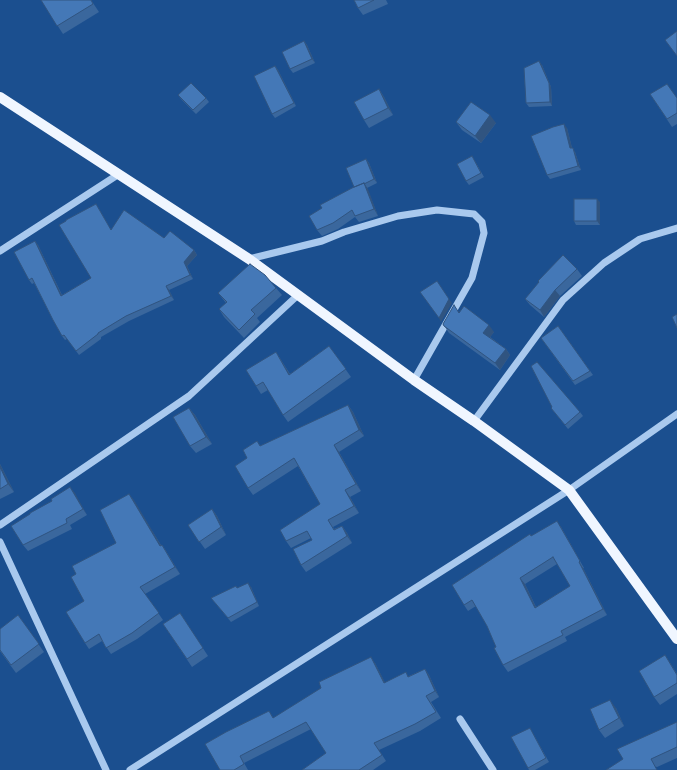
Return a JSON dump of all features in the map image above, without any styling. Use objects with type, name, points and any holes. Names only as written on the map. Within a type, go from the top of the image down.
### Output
[{"type":"main road","points":[[0,97],[249,259],[414,380],[474,420],[569,490],[677,639]]},
{"type":"street","points":[[0,251],[119,174]]},
{"type":"street","points":[[249,259],[322,241],[344,232],[398,216],[438,210],[474,214],[482,222],[484,233],[472,278],[414,380]]},
{"type":"street","points":[[474,420],[563,300],[604,263],[640,239],[677,228]]},
{"type":"street","points":[[0,524],[189,396],[298,295]]},
{"type":"street","points":[[130,770],[569,490],[677,414]]},
{"type":"street","points":[[0,542],[106,770]]},
{"type":"street","points":[[460,719],[493,770]]},
{"type":"building","points":[[41,0],[91,0],[93,4],[57,26]]},
{"type":"building","points":[[354,0],[374,0],[358,8]]},
{"type":"building","points":[[677,31],[677,56],[665,40]]},
{"type":"building","points":[[304,41],[312,59],[290,69],[282,52]]},
{"type":"building","points":[[539,61],[549,83],[550,102],[526,103],[524,68]]},
{"type":"building","points":[[275,66],[294,103],[272,114],[254,76]]},
{"type":"building","points":[[191,83],[206,98],[193,110],[178,95]]},
{"type":"building","points":[[667,84],[677,98],[677,113],[667,119],[650,94]]},
{"type":"building","points":[[379,89],[388,108],[364,120],[354,102]]},
{"type":"building","points":[[471,102],[490,115],[475,136],[456,122]]},
{"type":"building","points":[[564,124],[570,148],[573,148],[578,166],[547,175],[531,136]]},
{"type":"building","points":[[472,156],[481,173],[466,181],[457,164]]},
{"type":"building","points":[[366,159],[374,179],[354,187],[346,168]]},
{"type":"building","points":[[364,183],[374,209],[355,216],[352,210],[333,223],[317,230],[309,216],[322,208],[320,205]]},
{"type":"building","points":[[574,199],[597,199],[597,221],[574,221]]},
{"type":"building","points":[[96,204],[111,230],[124,210],[164,238],[170,231],[194,250],[184,262],[190,275],[166,286],[171,296],[126,316],[98,333],[76,351],[64,335],[62,336],[32,278],[29,280],[14,252],[35,241],[61,296],[91,278],[59,225]]},
{"type":"building","points":[[563,255],[577,269],[555,290],[540,310],[525,299],[539,282],[538,281]]},
{"type":"building","points":[[250,264],[265,275],[276,288],[251,310],[255,314],[239,330],[219,309],[227,302],[218,293]]},
{"type":"building","points":[[437,281],[449,299],[439,318],[420,292]]},
{"type":"building","points":[[454,305],[459,313],[464,306],[489,325],[483,333],[506,349],[495,363],[444,326],[443,324]]},
{"type":"building","points":[[677,314],[677,328],[672,317]]},
{"type":"building","points":[[558,326],[590,371],[573,381],[541,338]]},
{"type":"building","points":[[329,346],[346,369],[283,415],[263,382],[256,386],[246,370],[276,352],[289,375]]},
{"type":"building","points":[[537,362],[580,412],[565,425],[551,408],[552,407],[531,366]]},
{"type":"building","points":[[348,405],[359,430],[334,445],[356,484],[345,490],[354,506],[328,520],[334,530],[342,526],[347,536],[301,565],[293,549],[312,540],[307,531],[286,541],[280,530],[320,504],[294,458],[248,488],[235,466],[247,458],[243,450],[257,441],[260,446]]},
{"type":"building","points":[[189,408],[206,437],[190,446],[173,417]]},
{"type":"building","points":[[0,467],[8,484],[0,489]]},
{"type":"building","points":[[70,487],[83,509],[66,519],[67,523],[23,545],[11,526],[30,513],[52,501],[51,499]]},
{"type":"building","points":[[129,494],[160,546],[162,545],[175,567],[140,587],[159,613],[132,633],[106,648],[99,634],[85,643],[66,612],[84,601],[71,577],[76,574],[72,566],[116,543],[100,510]]},
{"type":"building","points":[[212,509],[221,527],[199,542],[188,525]]},
{"type":"building","points":[[557,521],[580,561],[579,562],[603,609],[561,631],[563,635],[503,665],[494,648],[496,647],[487,626],[472,600],[464,605],[452,585],[530,534],[531,536]],"holes":[[[553,557],[570,586],[535,608],[520,578]]]},
{"type":"building","points":[[248,583],[257,602],[228,618],[211,598],[236,586],[237,588]]},
{"type":"building","points":[[180,613],[203,648],[187,659],[163,624]]},
{"type":"building","points":[[18,615],[39,644],[11,665],[0,650],[0,629]]},
{"type":"building","points":[[665,655],[677,675],[677,683],[654,697],[639,671]]},
{"type":"building","points":[[371,657],[384,683],[406,672],[408,677],[425,669],[435,691],[426,696],[436,712],[415,724],[374,743],[382,755],[359,770],[302,770],[326,753],[306,722],[240,756],[244,764],[234,770],[220,770],[205,744],[269,711],[273,718],[321,688],[319,682]]},
{"type":"building","points":[[610,700],[619,718],[599,730],[590,709]]},
{"type":"building","points":[[677,722],[677,747],[651,759],[657,770],[606,770],[623,759],[617,749]]},
{"type":"building","points":[[530,728],[546,758],[528,768],[511,737]]}]
